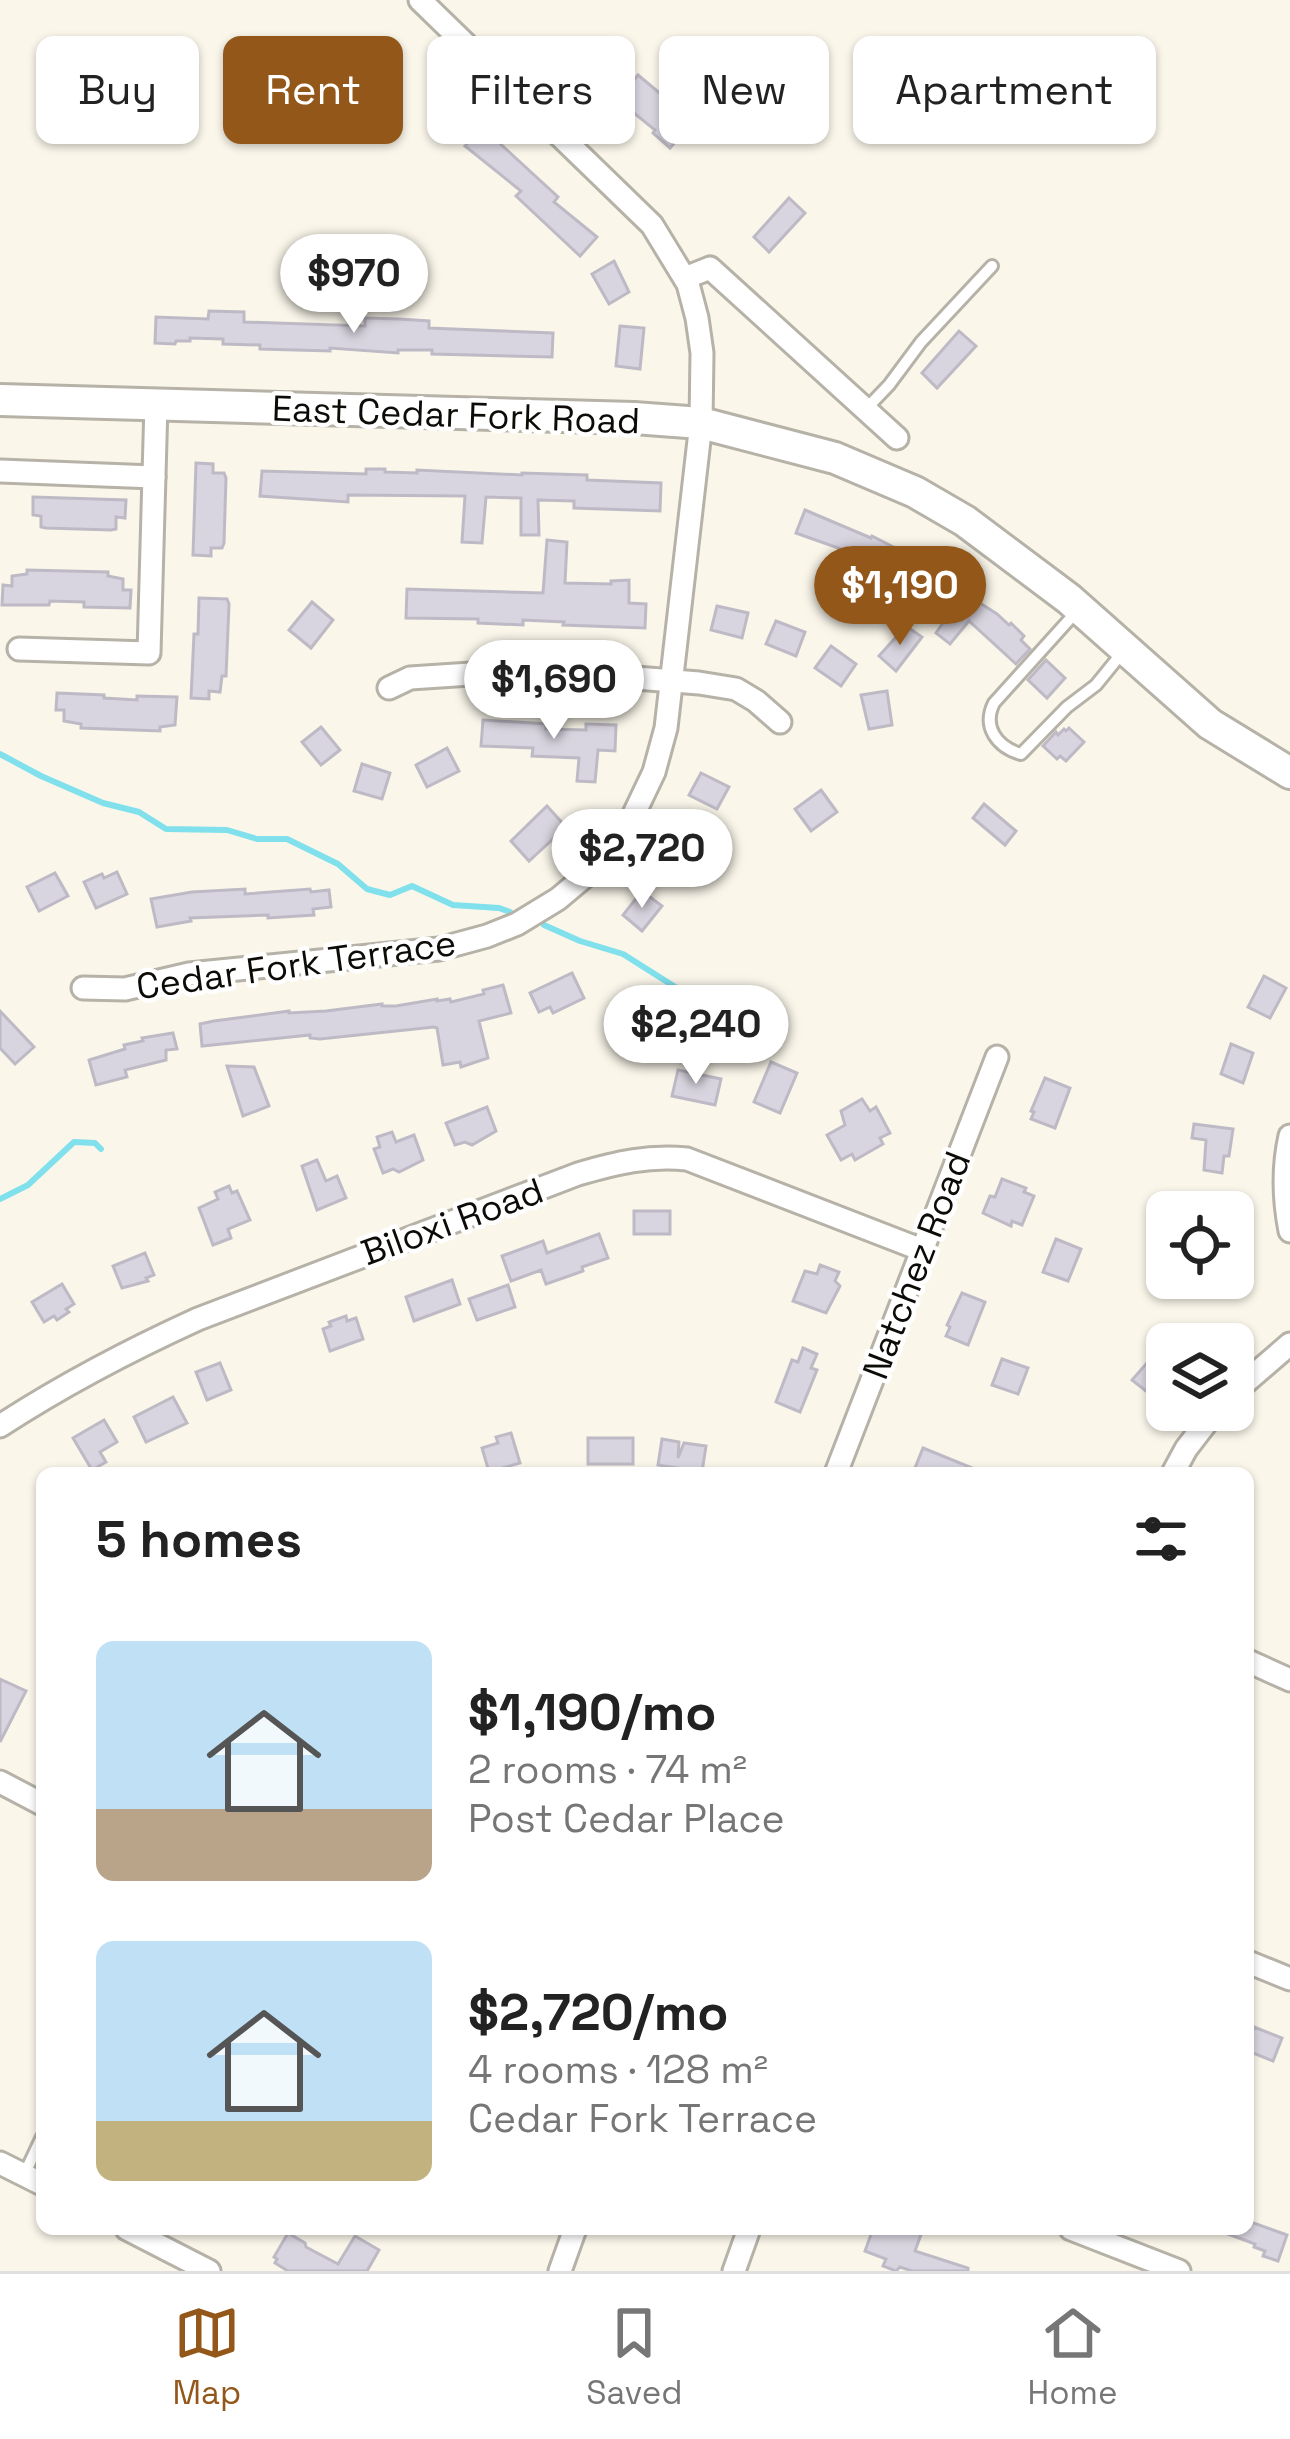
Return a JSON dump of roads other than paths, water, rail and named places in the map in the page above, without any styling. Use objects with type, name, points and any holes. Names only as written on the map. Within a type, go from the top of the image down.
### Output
[{"type":"street","name":"Cedar Fork Terrace","points":[[83,988],[125,988],[189,974],[439,949],[517,925],[589,873],[634,816],[654,772],[666,728],[700,423],[698,318],[685,278],[652,225],[420,0]]},
{"type":"street","points":[[685,278],[710,268],[897,438]]},
{"type":"street","name":"East Cedar Fork Road","points":[[0,400],[634,418],[700,423],[835,458],[965,520],[1079,609],[1210,724],[1290,772]]},
{"type":"street","points":[[19,649],[149,653],[156,404]]},
{"type":"street","points":[[0,471],[154,477]]},
{"type":"street","points":[[389,688],[410,678],[486,673],[699,682],[736,689],[780,722]]},
{"type":"street","name":"Natchez Road","points":[[838,1467],[997,1057]]},
{"type":"street","points":[[1290,1136],[1285,1157],[1290,1231]]},
{"type":"street","name":"Biloxi Road","points":[[0,1426],[67,1385],[198,1318],[578,1174],[630,1159],[687,1159],[922,1250]]},
{"type":"street","points":[[1254,1375],[1290,1344]]},
{"type":"street","points":[[1176,1467],[1200,1431]]},
{"type":"street","points":[[1254,1663],[1290,1679]]},
{"type":"street","points":[[0,1782],[36,1801]]},
{"type":"street","points":[[1254,1964],[1290,1979]]},
{"type":"street","points":[[0,2163],[33,2180]]},
{"type":"street","points":[[139,2235],[209,2271]]},
{"type":"street","points":[[560,2271],[573,2235]]},
{"type":"street","points":[[734,2271],[747,2235]]},
{"type":"street","points":[[1086,2235],[1179,2271]]},
{"type":"lane","points":[[866,409],[920,342],[992,266]]},
{"type":"lane","points":[[1079,609],[994,704],[989,714],[997,741],[1021,754],[1096,685],[1125,649]]},
{"type":"waterway","points":[[0,754],[103,803],[139,812],[166,829],[227,830],[257,839],[287,839],[338,864],[367,889],[390,895],[412,886],[453,905],[510,912]]},
{"type":"waterway","points":[[544,925],[623,954],[729,1021]]},
{"type":"waterway","points":[[0,1199],[28,1185],[74,1142],[95,1143],[101,1149]]}]
